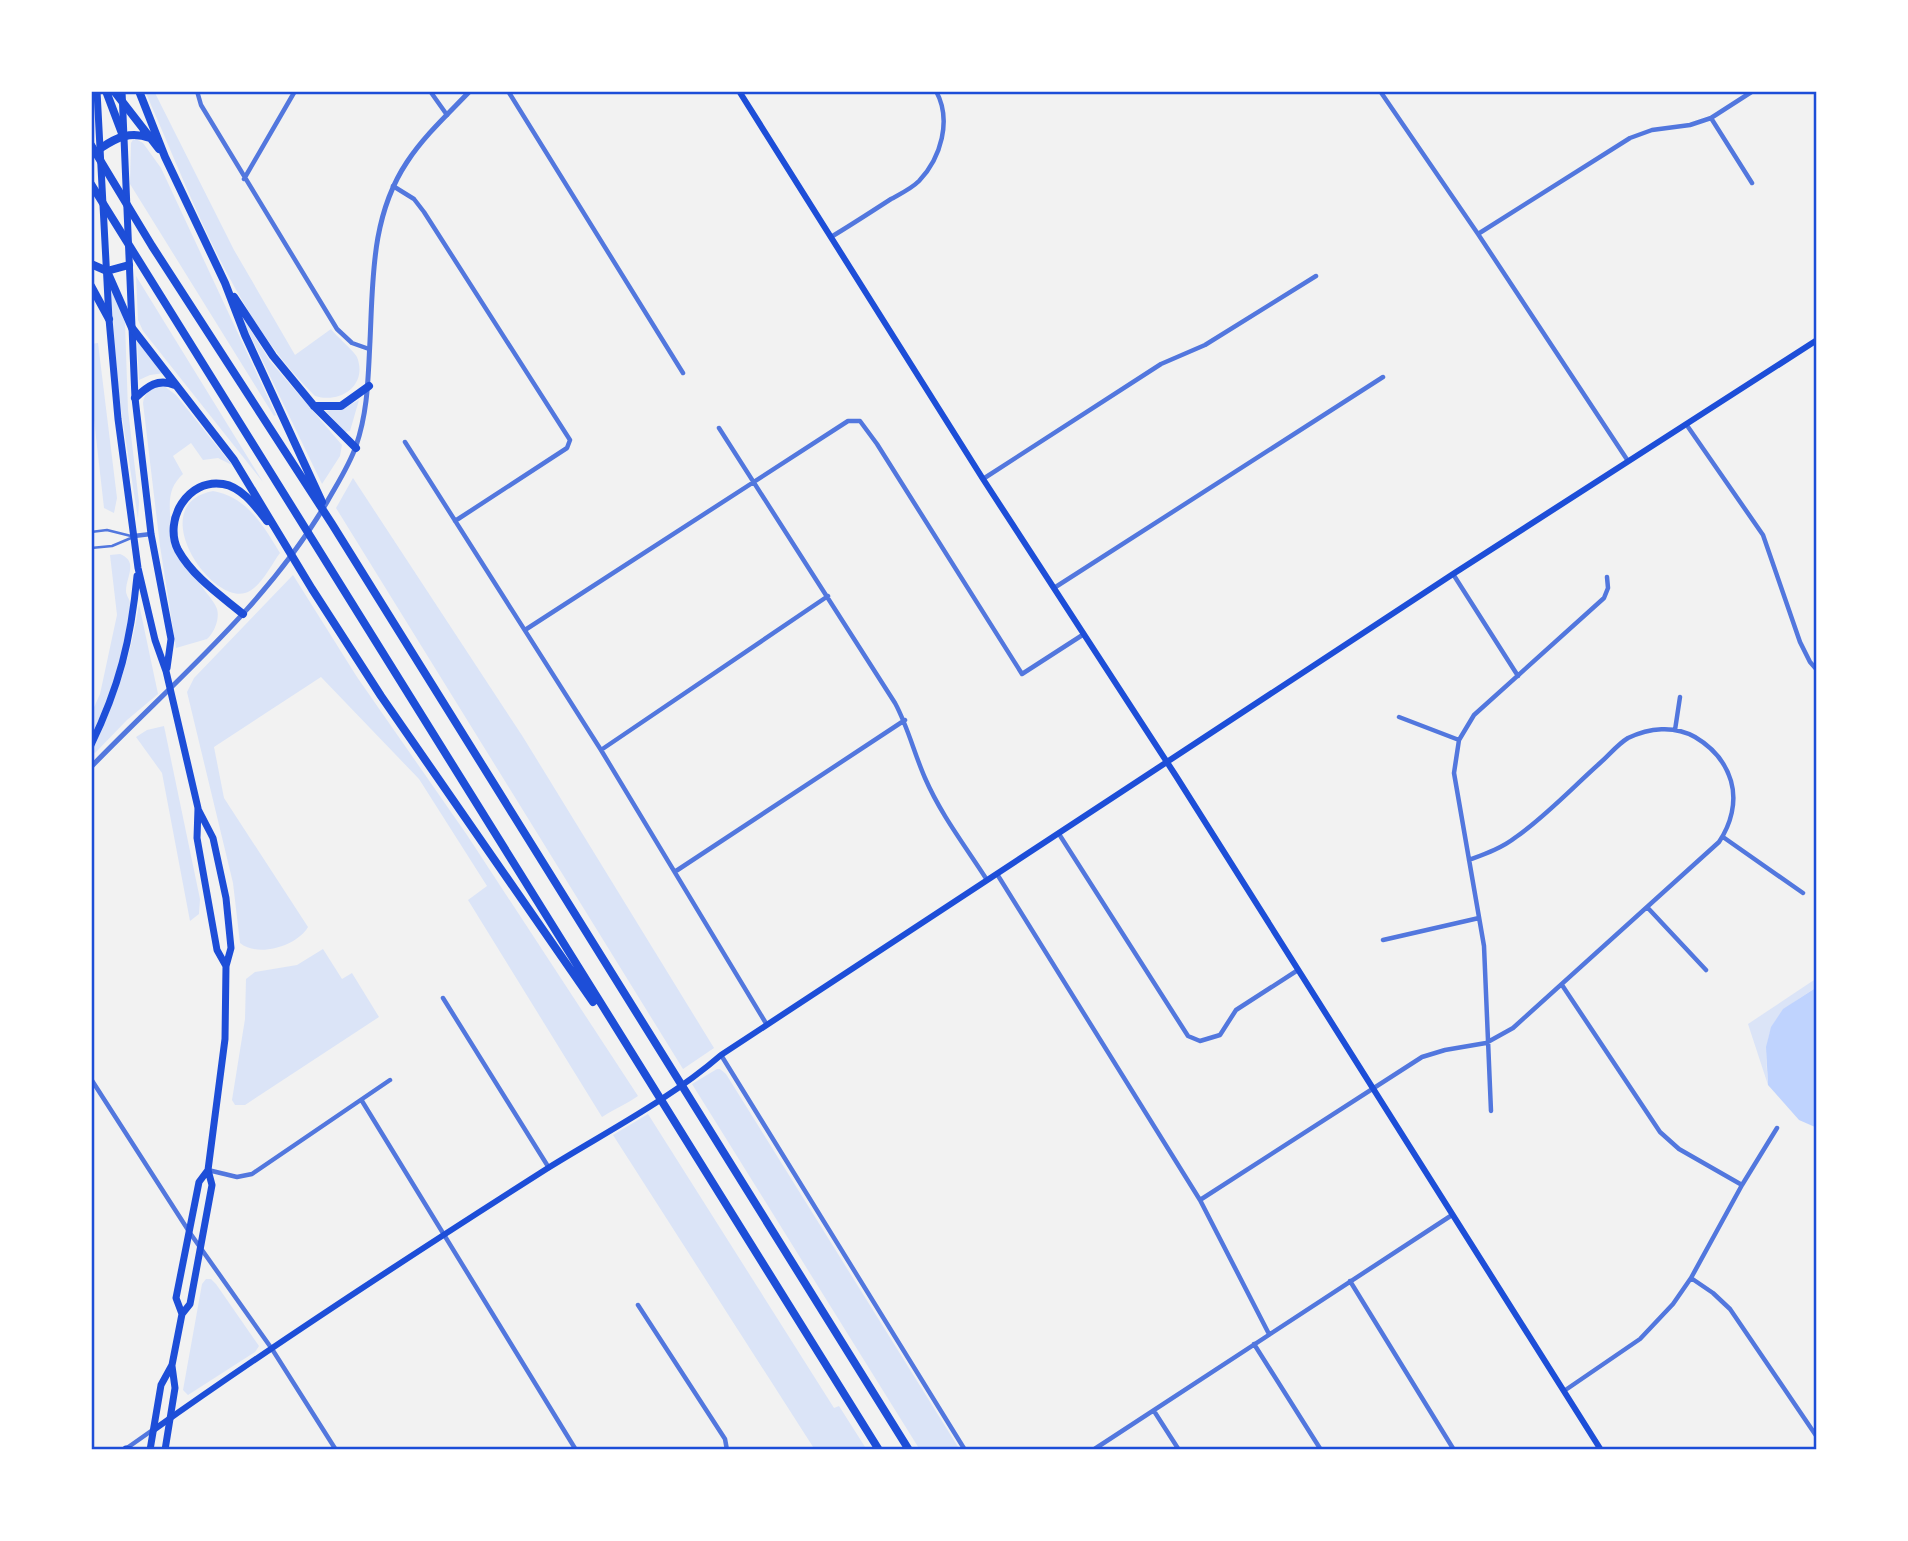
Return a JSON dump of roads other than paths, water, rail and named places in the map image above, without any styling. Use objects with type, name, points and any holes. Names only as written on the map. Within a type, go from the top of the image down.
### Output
[{"type":"highway","points":[[106,91],[123,136]]},
{"type":"highway","points":[[114,91],[122,96],[165,157]]},
{"type":"highway","points":[[139,91],[165,157],[225,283],[245,335],[332,524]]},
{"type":"highway","points":[[101,148],[123,136],[138,133],[150,138]]},
{"type":"highway","points":[[91,145],[152,246],[332,524],[909,1450]]},
{"type":"highway","points":[[91,184],[879,1450]]},
{"type":"highway","points":[[91,264],[107,271],[129,265]]},
{"type":"highway","points":[[107,271],[132,328],[234,460],[275,524],[279,536]]},
{"type":"highway","points":[[225,283],[273,356],[314,406],[356,448]]},
{"type":"highway","points":[[91,286],[109,319]]},
{"type":"highway","points":[[135,398],[156,382],[166,381],[179,387]]},
{"type":"highway","points":[[314,406],[341,406],[369,386]]},
{"type":"highway","points":[[243,614],[198,576],[179,550],[174,537],[173,523],[177,512],[194,490],[208,484],[224,484],[249,499],[279,536],[381,696],[549,941],[636,1062]]},
{"type":"main road","points":[[97,91],[109,319],[118,419],[138,568],[155,640],[166,671],[198,808],[213,838],[226,898],[231,948],[226,966],[225,1039],[208,1170],[212,1185],[190,1304],[182,1314],[172,1365],[161,1385],[150,1450]]},
{"type":"main road","points":[[739,91],[1601,1450]]},
{"type":"main road","points":[[122,96],[135,398],[151,534],[171,639],[166,671]]},
{"type":"main road","points":[[155,1429],[443,1237],[634,1117],[704,1070],[721,1055],[1167,762],[1817,340]]},
{"type":"main road","points":[[91,745],[107,713],[124,659],[132,624],[138,568]]},
{"type":"main road","points":[[198,808],[197,838],[217,950],[226,966]]},
{"type":"main road","points":[[182,1314],[176,1298],[199,1182],[208,1170]]},
{"type":"main road","points":[[165,1450],[176,1388],[172,1365]]},
{"type":"street","points":[[197,91],[201,105],[244,179],[337,329],[352,343],[369,349]]},
{"type":"street","points":[[244,179],[295,91]]},
{"type":"street","points":[[430,91],[447,115]]},
{"type":"street","points":[[91,767],[243,614],[284,566],[314,525],[341,479],[356,448],[366,413],[376,235],[393,186],[407,162],[470,91]]},
{"type":"street","points":[[508,91],[683,373]]},
{"type":"street","points":[[830,238],[917,183],[933,163],[944,122],[941,101],[936,91]]},
{"type":"street","points":[[1380,91],[1628,461]]},
{"type":"street","points":[[1478,234],[1630,138],[1652,130],[1690,125],[1711,118],[1753,91]]},
{"type":"street","points":[[1711,118],[1752,183]]},
{"type":"street","points":[[393,186],[414,199],[424,212],[569,440],[567,448],[455,521]]},
{"type":"street","points":[[983,479],[1161,364],[1205,345],[1316,276]]},
{"type":"street","points":[[1054,588],[1383,377]]},
{"type":"street","points":[[525,630],[840,425],[848,421],[860,421],[1023,674],[1084,634]]},
{"type":"street","points":[[1686,424],[1763,535],[1800,642],[1817,670]]},
{"type":"street","points":[[719,428],[905,720],[924,776],[936,801],[988,881]]},
{"type":"street","points":[[405,442],[601,750],[767,1026]]},
{"type":"street","points":[[134,536],[151,534]]},
{"type":"street","points":[[1453,575],[1518,676]]},
{"type":"street","points":[[1491,1111],[1484,946],[1454,773],[1454,756],[1459,740],[1474,715],[1604,598],[1608,588],[1607,577]]},
{"type":"street","points":[[601,750],[828,596]]},
{"type":"street","points":[[1675,730],[1679,697]]},
{"type":"street","points":[[1399,717],[1459,740]]},
{"type":"street","points":[[676,871],[905,720]]},
{"type":"street","points":[[1200,1200],[1422,1057],[1486,1042],[1514,1028],[1723,837],[1730,822],[1733,804],[1728,772],[1719,756],[1706,743],[1675,730],[1650,730],[1626,740],[1517,837],[1496,850],[1468,860]]},
{"type":"street","points":[[1059,834],[1188,1036],[1200,1041],[1220,1035],[1236,1010],[1298,970]]},
{"type":"street","points":[[1723,837],[1803,893]]},
{"type":"street","points":[[998,874],[1200,1200],[1269,1334]]},
{"type":"street","points":[[1647,907],[1706,970]]},
{"type":"street","points":[[1383,940],[1479,918]]},
{"type":"street","points":[[1562,985],[1660,1132],[1679,1149],[1742,1185]]},
{"type":"street","points":[[443,998],[550,1168]]},
{"type":"street","points":[[721,1055],[965,1450]]},
{"type":"street","points":[[91,1079],[190,1233],[272,1349],[336,1450]]},
{"type":"street","points":[[208,1170],[237,1177],[252,1174],[390,1080]]},
{"type":"street","points":[[362,1101],[576,1450]]},
{"type":"street","points":[[1564,1391],[1640,1339],[1673,1304],[1691,1278],[1777,1128]]},
{"type":"street","points":[[1093,1450],[1452,1215]]},
{"type":"street","points":[[1691,1278],[1730,1309],[1817,1437]]},
{"type":"street","points":[[1350,1281],[1454,1450]]},
{"type":"street","points":[[638,1305],[725,1439],[727,1449]]},
{"type":"street","points":[[1254,1345],[1321,1450]]},
{"type":"street","points":[[1154,1411],[1179,1450]]},
{"type":"street","points":[[127,1450],[155,1429]]},
{"type":"lane","points":[[91,532],[107,530],[134,536]]},
{"type":"lane","points":[[91,548],[112,546],[134,536]]},
{"type":"water","points":[[1817,987],[1815,1127],[1799,1120],[1768,1085],[1766,1047],[1771,1027],[1783,1009]]}]
